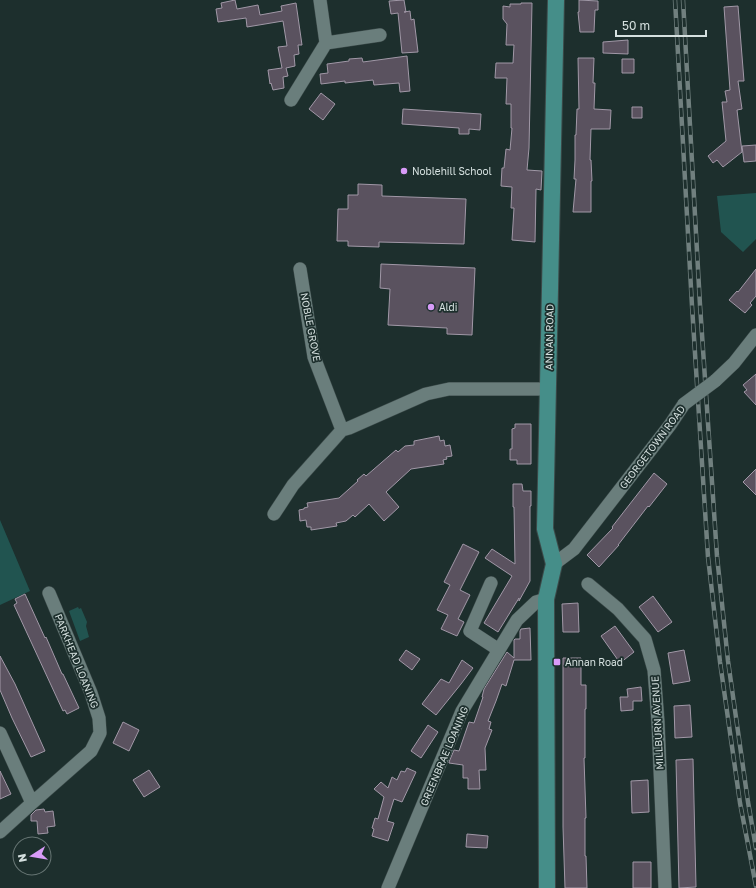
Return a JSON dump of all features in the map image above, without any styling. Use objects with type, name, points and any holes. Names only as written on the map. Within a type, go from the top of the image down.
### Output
[{"type":"main road","name":"ANNAN ROAD","points":[[547,888],[546,599],[554,564],[545,529],[556,0]]},
{"type":"street","points":[[291,100],[326,43],[320,0]]},
{"type":"street","points":[[326,43],[380,35]]},
{"type":"street","name":"NOBLE GROVE","points":[[300,269],[314,357],[342,430]]},
{"type":"street","name":"GEORGETOWN ROAD","points":[[554,564],[574,549],[670,425],[684,404],[715,381],[754,344]]},
{"type":"street","points":[[274,514],[293,485],[342,430],[426,394],[449,389],[548,389]]},
{"type":"street","points":[[491,583],[470,631],[499,650]]},
{"type":"street","name":"MILLBURN AVENUE","points":[[588,584],[618,610],[645,638],[654,670],[658,722],[665,888]]},
{"type":"street","name":"PARKHEAD LOANING","points":[[0,832],[91,751],[100,733],[99,718],[91,693],[49,593]]},
{"type":"street","name":"GREENBRAE LOANING","points":[[388,888],[462,711],[516,620],[536,602],[546,599]]},
{"type":"street","points":[[0,733],[32,802]]},
{"type":"shaded area","points":[[756,193],[756,239],[743,252],[721,232],[717,196]]},
{"type":"shaded area","points":[[0,520],[30,591],[0,605]]},
{"type":"shaded area","points":[[78,607],[79,609],[81,608],[87,622],[86,626],[89,637],[80,641],[69,611]]},
{"type":"building","points":[[235,0],[237,9],[258,5],[260,15],[282,11],[281,6],[296,3],[302,45],[298,45],[299,54],[294,55],[295,66],[286,68],[288,76],[283,77],[284,88],[273,90],[271,83],[270,84],[268,70],[282,68],[278,47],[287,46],[283,21],[247,27],[246,18],[218,22],[216,9],[222,8],[221,3]]},
{"type":"building","points":[[404,0],[406,12],[410,11],[411,20],[414,19],[418,52],[402,53],[398,13],[391,14],[389,1]]},
{"type":"building","points":[[579,0],[598,1],[598,10],[595,10],[594,32],[580,32],[578,12]]},
{"type":"building","points":[[532,3],[529,148],[527,170],[542,171],[541,190],[536,189],[535,242],[512,240],[514,208],[511,208],[512,187],[501,186],[502,168],[504,168],[506,149],[510,150],[512,128],[511,104],[506,104],[507,78],[495,78],[496,63],[513,63],[514,45],[506,45],[507,24],[503,19],[503,6],[510,7],[510,4]]},
{"type":"building","points":[[738,6],[744,81],[738,81],[742,109],[737,110],[742,152],[723,167],[717,160],[713,163],[708,156],[726,141],[722,102],[727,102],[725,91],[730,90],[724,7]]},
{"type":"building","points":[[628,40],[628,54],[603,53],[603,42]]},
{"type":"building","points":[[407,56],[410,91],[400,92],[399,83],[374,85],[373,80],[321,84],[320,74],[328,73],[327,64],[349,61],[349,59],[362,58],[363,62]]},
{"type":"building","points":[[578,58],[594,58],[594,109],[611,110],[610,129],[591,129],[591,212],[573,212],[576,179],[574,179],[575,135],[577,109],[579,109]]},
{"type":"building","points":[[622,59],[634,59],[634,73],[622,73]]},
{"type":"building","points":[[321,93],[335,104],[323,120],[309,109]]},
{"type":"building","points":[[632,107],[642,107],[642,118],[632,118]]},
{"type":"building","points":[[403,109],[481,114],[480,130],[469,129],[469,134],[459,134],[459,128],[402,124]]},
{"type":"building","points":[[756,145],[756,161],[744,162],[742,146]]},
{"type":"building","points":[[358,184],[382,185],[382,196],[466,199],[464,244],[379,242],[379,247],[348,246],[348,241],[337,241],[338,209],[348,209],[348,195],[358,195]]},
{"type":"building","name":"Aldi","points":[[381,264],[475,268],[472,335],[447,334],[447,328],[388,325],[390,289],[380,288]]},
{"type":"building","points":[[756,269],[756,296],[750,303],[752,305],[745,313],[729,300],[737,291],[738,292]]},
{"type":"building","points":[[756,374],[756,405],[744,392],[747,390],[743,385]]},
{"type":"building","points":[[515,424],[531,424],[531,464],[517,464],[517,460],[510,460],[510,449],[512,449],[512,429],[515,428]]},
{"type":"building","points":[[439,436],[440,441],[444,440],[445,446],[450,445],[452,456],[446,457],[447,459],[443,460],[444,464],[411,469],[386,492],[399,507],[384,521],[369,504],[355,517],[353,515],[346,521],[336,523],[337,526],[311,530],[311,527],[307,527],[306,520],[300,521],[299,510],[308,507],[307,503],[339,498],[364,474],[366,476],[396,450],[398,452],[405,446],[414,445],[414,441]]},
{"type":"building","points":[[756,469],[756,495],[743,482]]},
{"type":"building","points":[[654,473],[667,484],[649,507],[648,506],[619,545],[599,567],[587,555],[613,528],[612,527]]},
{"type":"building","points":[[513,484],[522,484],[523,491],[531,491],[530,581],[519,601],[519,598],[498,632],[484,623],[512,576],[485,558],[492,549],[515,564]]},
{"type":"building","points":[[463,544],[479,552],[460,590],[470,595],[458,619],[464,622],[457,636],[441,629],[448,615],[437,610],[450,585],[444,582]]},
{"type":"building","points":[[25,594],[79,708],[67,714],[65,710],[63,711],[14,605],[17,603],[15,599]]},
{"type":"building","points":[[653,596],[672,622],[658,632],[639,607]]},
{"type":"building","points":[[578,603],[579,632],[563,632],[562,604]]},
{"type":"building","points":[[615,626],[634,652],[620,663],[601,636]]},
{"type":"building","points":[[530,628],[531,660],[514,660],[506,686],[502,684],[488,721],[491,722],[489,729],[492,730],[485,748],[486,770],[479,770],[480,789],[468,789],[468,778],[463,778],[463,765],[449,762],[454,750],[459,751],[469,722],[474,723],[483,697],[484,689],[507,652],[514,658],[514,640],[520,639],[521,629]]},
{"type":"building","points":[[406,650],[420,659],[412,670],[399,660]]},
{"type":"building","points":[[684,650],[690,681],[673,684],[668,653]]},
{"type":"building","points":[[0,656],[15,684],[45,751],[31,757],[0,690]]},
{"type":"building","points":[[563,658],[581,658],[581,685],[586,685],[584,758],[586,818],[585,856],[587,888],[565,888],[563,827]]},
{"type":"building","points":[[462,660],[473,668],[436,715],[422,704],[441,679],[449,683]]},
{"type":"building","points":[[641,687],[642,701],[633,701],[633,710],[621,711],[620,697],[628,697],[627,689]]},
{"type":"building","points":[[690,705],[692,737],[675,738],[674,706]]},
{"type":"building","points":[[123,722],[139,730],[129,751],[113,743]]},
{"type":"building","points":[[428,725],[438,732],[421,758],[411,751]]},
{"type":"building","points":[[693,759],[696,887],[679,888],[676,760]]},
{"type":"building","points":[[407,768],[416,772],[402,802],[394,799],[387,821],[394,823],[388,841],[372,836],[374,829],[372,828],[375,818],[378,819],[384,797],[374,789],[381,782],[388,788],[392,777],[397,780],[401,771],[405,772]]},
{"type":"building","points":[[149,770],[160,787],[144,797],[133,780]]},
{"type":"building","points":[[0,771],[11,794],[0,799]]},
{"type":"building","points":[[648,780],[649,812],[632,813],[631,781]]},
{"type":"building","points":[[44,809],[45,812],[53,811],[55,826],[47,827],[48,833],[38,834],[37,821],[31,821],[31,815],[36,810]]},
{"type":"building","points":[[467,834],[488,836],[487,848],[466,847]]},
{"type":"building","points":[[633,862],[651,862],[651,888],[633,888]]},
{"type":"railway","points":[[675,0],[708,557],[720,662],[740,803],[756,886]]},
{"type":"railway","points":[[683,0],[700,305],[717,556],[728,661],[756,848]]},
{"type":"place","name":"Noblehill School","points":[[404,171]]},
{"type":"place","name":"Aldi","points":[[431,307]]},
{"type":"place","name":"Annan Road","points":[[557,662]]}]
